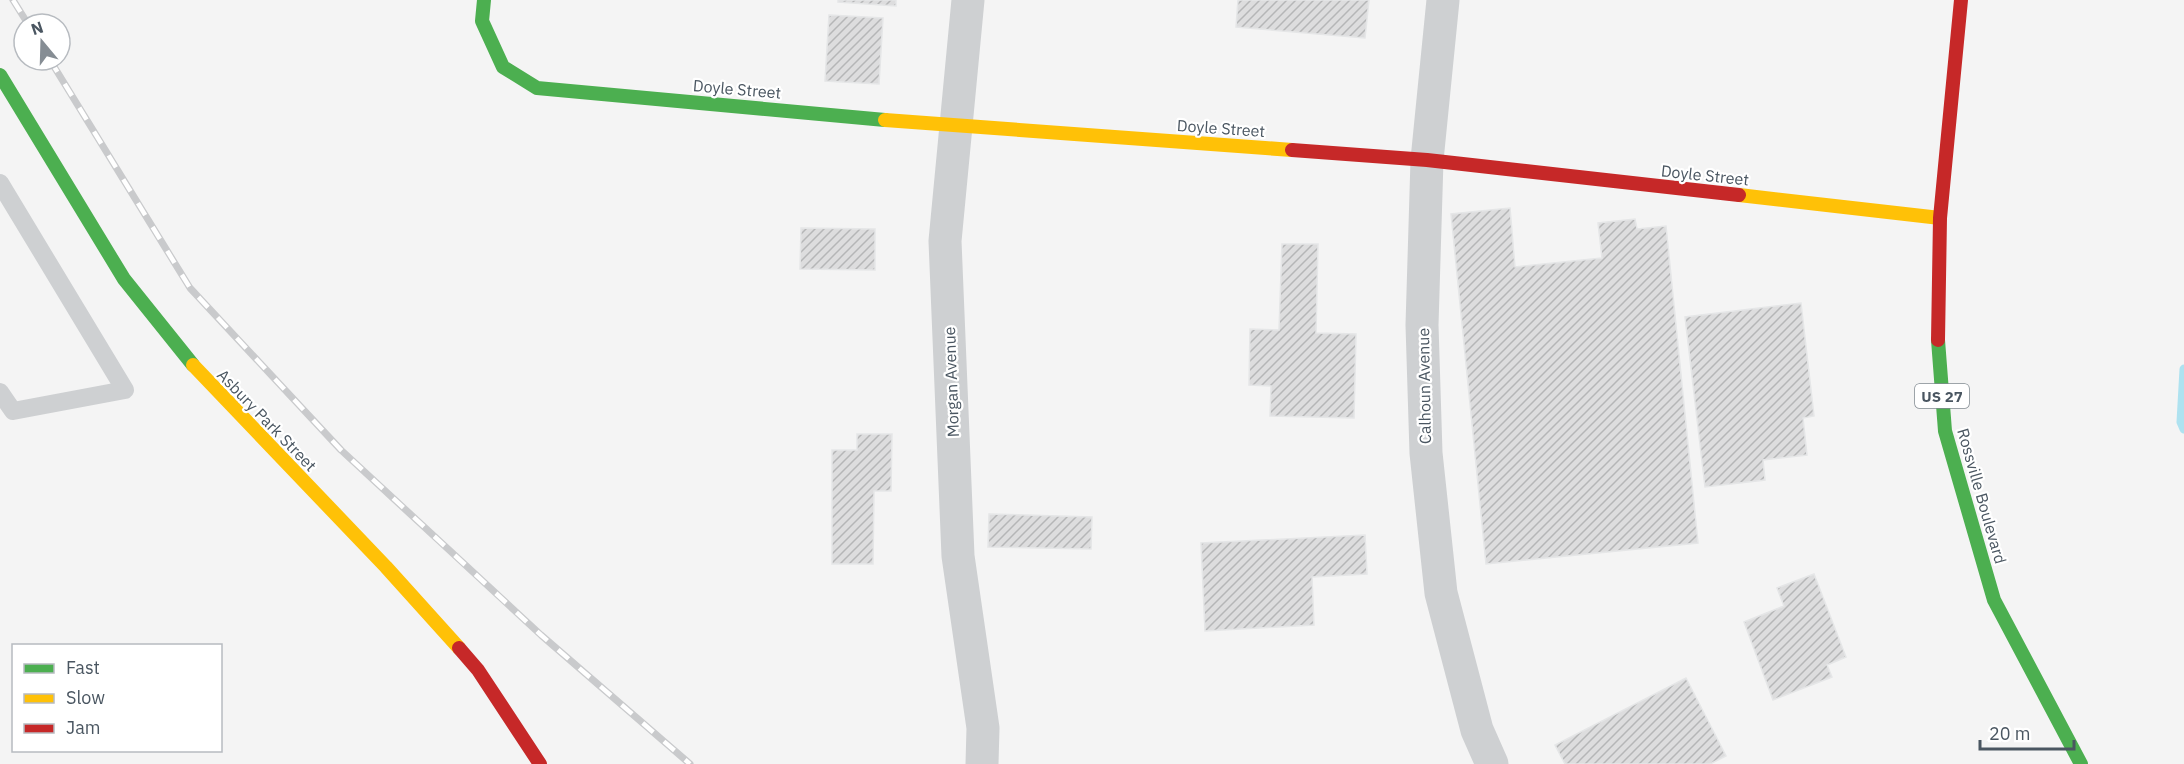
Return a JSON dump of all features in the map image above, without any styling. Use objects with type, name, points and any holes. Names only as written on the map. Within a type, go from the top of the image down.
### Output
[{"type":"main road","name":"Doyle Street","points":[[484,0],[482,21],[503,67],[537,88],[956,126],[1427,160],[1940,218]]},
{"type":"main road","name":"Rossville Boulevard","points":[[1961,0],[1940,218],[1938,345],[1945,431],[1994,600],[2081,764]]},
{"type":"main road","name":"Asbury Park Street","points":[[0,75],[124,279],[202,376],[386,567],[478,670],[540,764]]},
{"type":"street","name":"Morgan Avenue","points":[[968,0],[945,241],[958,556],[982,728],[982,764]]},
{"type":"street","name":"Calhoun Avenue","points":[[1443,0],[1427,160],[1422,325],[1427,465],[1442,593],[1476,730],[1492,764]]},
{"type":"lane","points":[[0,183],[125,390],[13,411],[0,392]]},
{"type":"building","points":[[838,0],[896,0],[896,6],[838,2]]},
{"type":"building","points":[[1238,0],[1369,0],[1365,38],[1236,27]]},
{"type":"building","points":[[829,15],[883,18],[879,84],[825,81]]},
{"type":"building","points":[[1510,208],[1515,267],[1602,258],[1598,223],[1635,219],[1637,229],[1666,226],[1698,543],[1486,564],[1451,214]]},
{"type":"building","points":[[801,228],[875,229],[875,270],[800,269]]},
{"type":"building","points":[[1282,244],[1318,244],[1316,333],[1356,334],[1354,418],[1270,416],[1271,386],[1249,385],[1250,329],[1279,330]]},
{"type":"building","points":[[1801,303],[1814,416],[1803,418],[1807,455],[1763,460],[1765,480],[1705,487],[1685,317]]},
{"type":"building","points":[[857,434],[892,434],[891,491],[874,491],[873,564],[832,564],[832,450],[857,450]]},
{"type":"building","points":[[989,514],[1092,517],[1091,549],[988,547]]},
{"type":"building","points":[[1365,535],[1367,574],[1312,577],[1314,625],[1205,631],[1201,543]]},
{"type":"building","points":[[1814,574],[1846,657],[1827,665],[1832,677],[1773,700],[1744,622],[1784,606],[1777,588]]},
{"type":"building","points":[[1686,678],[1726,756],[1710,764],[1565,764],[1555,745]]},
{"type":"waterway","points":[[2184,369],[2181,422],[2184,429]]},
{"type":"railway","points":[[13,0],[20,12]]},
{"type":"railway","points":[[57,72],[190,288],[341,450],[541,635],[690,764]]},
{"type":"traffic: fast","points":[[484,0],[482,21],[503,67],[537,88],[885,120]]},
{"type":"traffic: fast","points":[[0,75],[124,279],[193,365]]},
{"type":"traffic: fast","points":[[1938,340],[1945,431],[1994,600],[2081,764]]},
{"type":"traffic: slow","points":[[885,120],[1292,150]]},
{"type":"traffic: slow","points":[[1739,195],[1940,218]]},
{"type":"traffic: slow","points":[[193,365],[386,567],[459,648]]},
{"type":"traffic: jam","points":[[1938,340],[1940,218],[1961,0]]},
{"type":"traffic: jam","points":[[1292,150],[1427,160],[1739,195]]},
{"type":"traffic: jam","points":[[459,648],[478,670],[540,764]]}]
